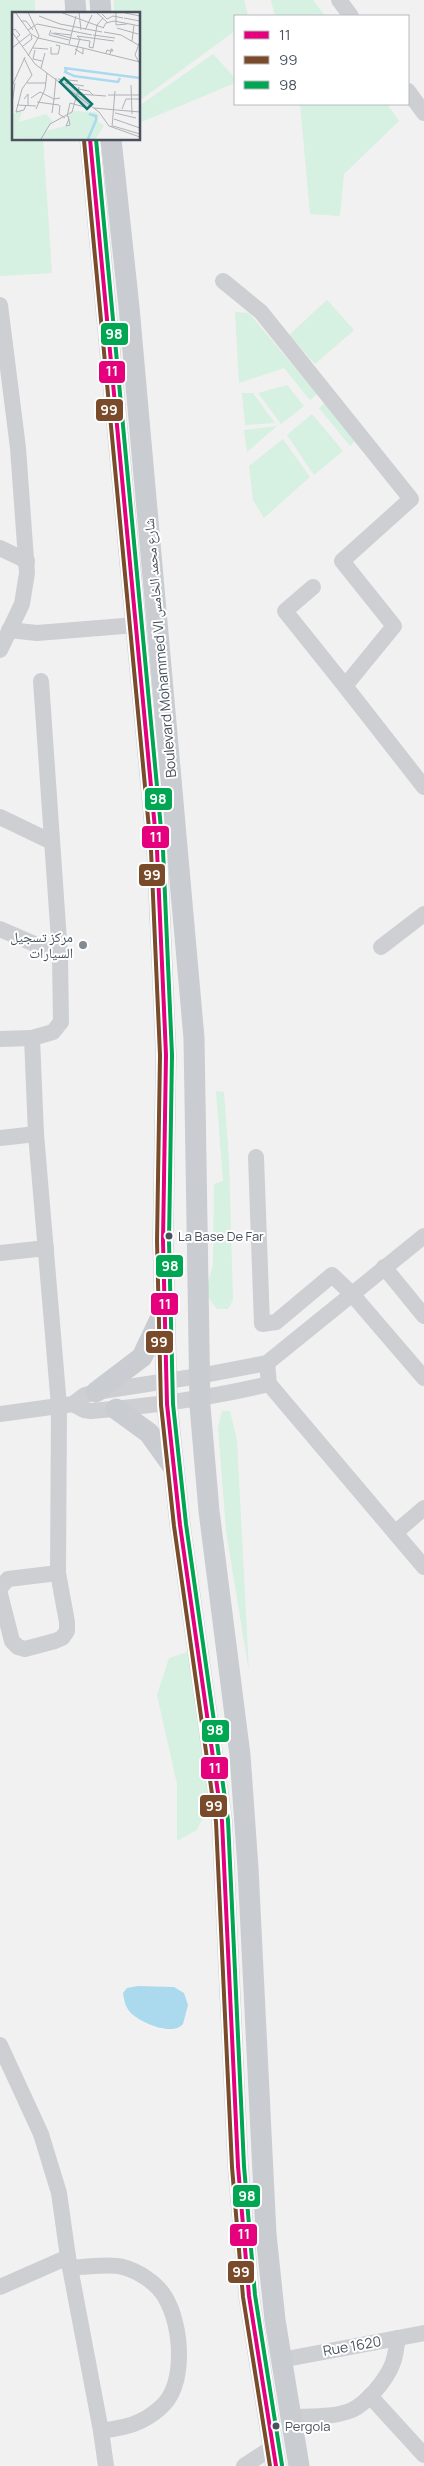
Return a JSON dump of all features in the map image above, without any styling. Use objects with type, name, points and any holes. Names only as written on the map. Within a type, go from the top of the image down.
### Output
[{"type":"main road","name":"Boulevard Mohammed VI شارع محمد الخامس","points":[[90,140],[153,798],[166,1055],[164,1307],[167,1404],[173,1467],[225,1849],[238,2166],[249,2296],[275,2456]]},
{"type":"main road","name":"Boulevard Mohammed VI شارع محمد الخامس","points":[[111,140],[129,307],[194,1038],[200,1399],[209,1511],[240,1755],[256,2004],[266,2234],[281,2360],[299,2466]]},
{"type":"main road","points":[[96,1392],[142,1357],[164,1307]]},
{"type":"main road","points":[[116,1409],[149,1433],[173,1467]]},
{"type":"main road","points":[[249,2296],[272,2295]]},
{"type":"street","points":[[339,0],[350,15]]},
{"type":"street","points":[[409,92],[424,113]]},
{"type":"street","points":[[223,281],[261,312],[411,499],[342,561],[394,626],[346,686]]},
{"type":"street","points":[[0,650],[22,604],[27,586],[27,561],[18,448],[2,356],[1,310]]},
{"type":"street","points":[[0,548],[27,561]]},
{"type":"street","points":[[313,586],[285,611],[424,787]]},
{"type":"street","points":[[9,630],[37,633],[136,625]]},
{"type":"street","points":[[0,1039],[32,1038],[54,1032],[61,1022],[60,955],[41,681]]},
{"type":"street","points":[[0,817],[52,842]]},
{"type":"street","points":[[381,947],[424,914]]},
{"type":"street","points":[[0,929],[60,955]]},
{"type":"street","points":[[0,1594],[12,1641],[18,1647],[25,1649],[55,1641],[62,1638],[67,1632],[67,1622],[58,1573],[66,1405],[46,1248],[36,1134],[32,1038]]},
{"type":"street","points":[[0,1138],[36,1134]]},
{"type":"street","points":[[256,1157],[262,1324],[276,1322],[332,1275],[352,1292],[424,1378]]},
{"type":"street","points":[[0,1414],[66,1405],[85,1395],[96,1392],[166,1382],[267,1363],[352,1292],[424,1236]]},
{"type":"street","points":[[0,1253],[46,1248]]},
{"type":"street","points":[[384,1268],[424,1316]]},
{"type":"street","points":[[267,1363],[269,1384],[424,1567]]},
{"type":"street","points":[[66,1405],[84,1410],[167,1404],[269,1384]]},
{"type":"street","points":[[396,1532],[424,1508]]},
{"type":"street","points":[[0,1588],[8,1579],[58,1573]]},
{"type":"street","points":[[0,2045],[44,2142],[59,2193],[69,2263],[101,2430],[106,2466]]},
{"type":"street","points":[[0,2287],[69,2263],[121,2266],[142,2275],[164,2296],[174,2315],[180,2351],[176,2386],[162,2407],[137,2425],[101,2430]]},
{"type":"street","name":"Rue 1620","points":[[281,2360],[424,2333]]},
{"type":"street","points":[[290,2417],[337,2414],[353,2410],[370,2396],[387,2375],[392,2365],[398,2338]]},
{"type":"street","points":[[370,2396],[424,2455]]},
{"type":"street","points":[[244,2466],[275,2456]]},
{"type":"green space","points":[[0,0],[35,0],[35,12],[12,12],[12,140],[43,140],[52,273],[0,276]]},
{"type":"green space","points":[[114,0],[244,0],[248,15],[234,15],[234,32],[140,100],[140,12],[114,12]]},
{"type":"green space","points":[[271,0],[313,0],[324,15],[275,15]]},
{"type":"green space","points":[[213,54],[234,77],[234,83],[140,123],[140,105]]},
{"type":"green space","points":[[300,105],[388,105],[399,121],[344,174],[340,216],[310,214]]},
{"type":"green space","points":[[327,300],[354,330],[315,364],[289,335]]},
{"type":"green space","points":[[235,312],[249,313],[317,394],[310,400],[284,368],[239,383]]},
{"type":"green space","points":[[287,385],[304,406],[281,424],[258,393]]},
{"type":"green space","points":[[242,393],[253,393],[275,423],[245,425]]},
{"type":"green space","points":[[326,402],[357,439],[350,446],[319,408]]},
{"type":"green space","points":[[312,414],[343,451],[314,475],[287,435]]},
{"type":"green space","points":[[277,426],[247,452],[244,430]]},
{"type":"green space","points":[[283,439],[310,477],[264,518],[253,500],[249,466]]},
{"type":"green space","points":[[216,1091],[224,1092],[229,1160],[233,1300],[228,1309],[217,1309],[205,1293],[213,1265],[214,1184],[223,1181]]},
{"type":"green space","points":[[222,1411],[230,1411],[237,1441],[249,1672],[226,1531],[218,1428]]},
{"type":"green space","points":[[188,1652],[211,1800],[197,1830],[177,1841],[177,1784],[157,1695],[169,1658]]},
{"type":"water","points":[[138,1986],[174,1987],[184,1993],[188,2005],[183,2024],[178,2028],[164,2029],[148,2024],[134,2016],[124,2001],[123,1993],[127,1988]]},
{"type":"transit line","name":"99","points":[[84,140],[151,850],[160,1055],[157,1241],[161,1405],[174,1526],[216,1822],[232,2167],[243,2297],[270,2466]]},
{"type":"transit line","name":"11","points":[[90,140],[157,850],[166,1055],[163,1241],[167,1404],[180,1525],[222,1821],[238,2166],[249,2296],[276,2466]]},
{"type":"transit line","name":"98","points":[[96,140],[163,850],[172,1055],[169,1241],[173,1404],[186,1524],[228,1820],[244,2166],[255,2295],[282,2465]]},
{"type":"place","name":"مركز تسجيل السيارات","points":[[83,945]]},
{"type":"place","name":"La Base De Far","points":[[169,1236]]},
{"type":"place","name":"Pergola","points":[[276,2426]]}]
